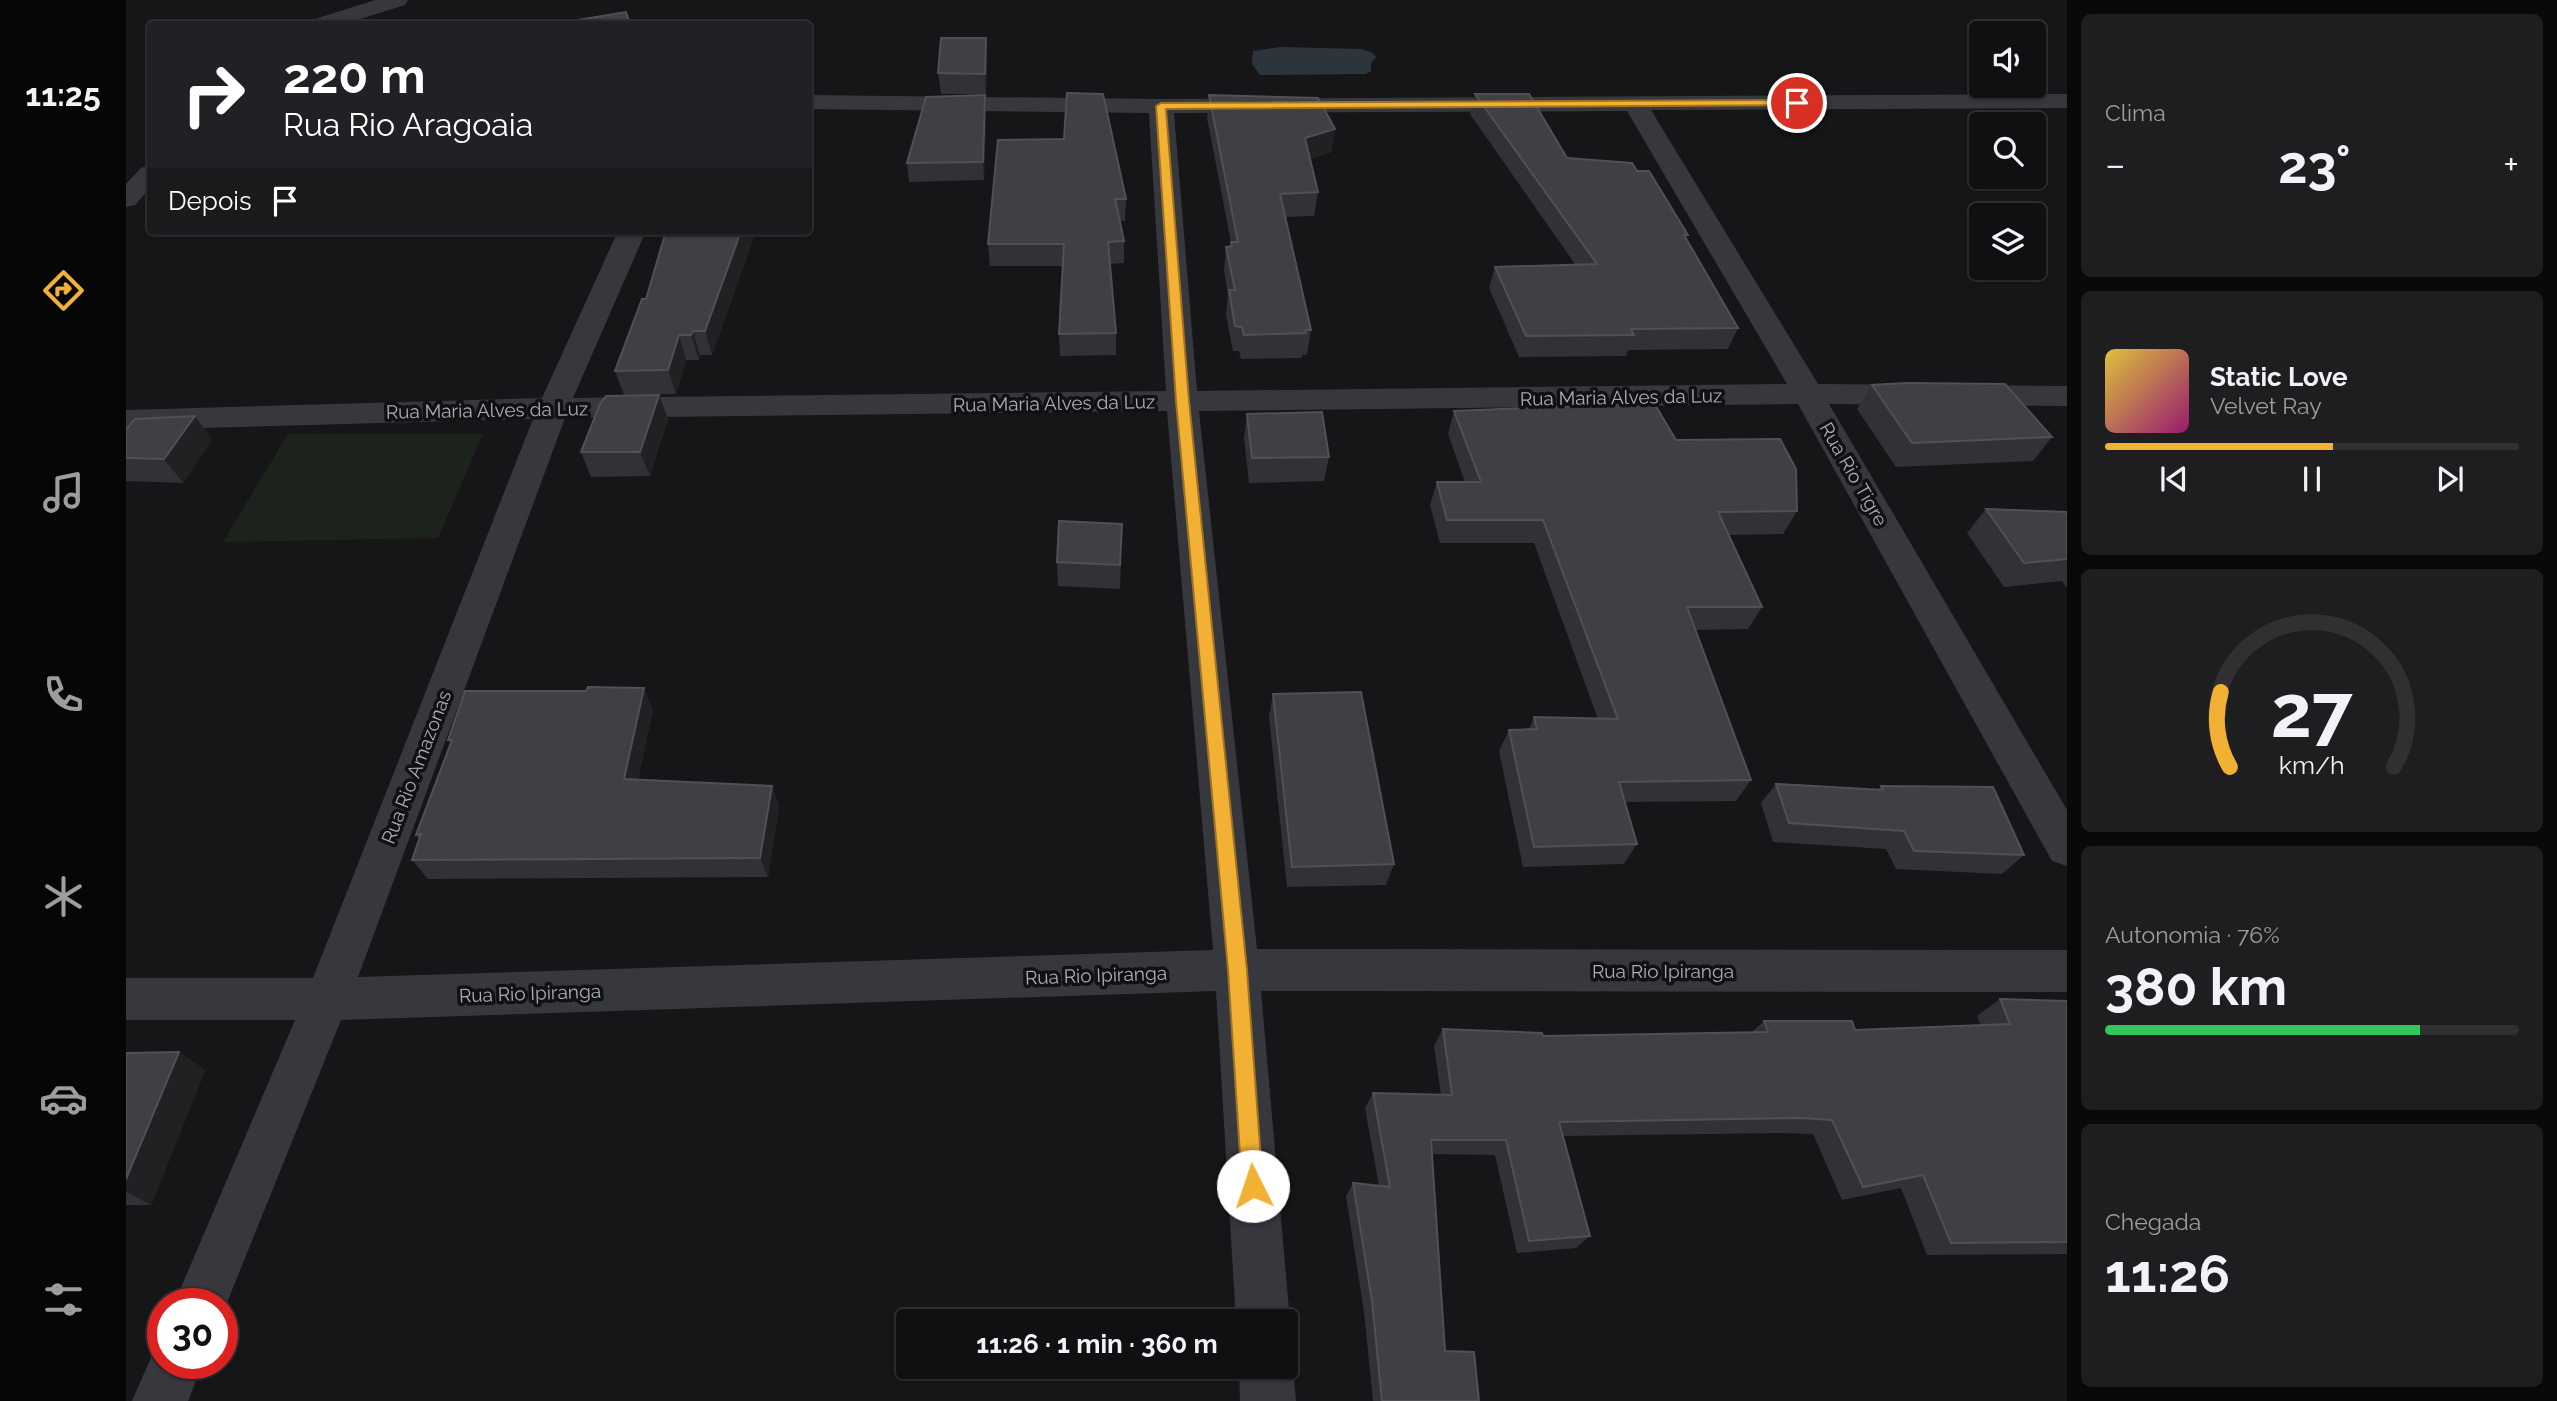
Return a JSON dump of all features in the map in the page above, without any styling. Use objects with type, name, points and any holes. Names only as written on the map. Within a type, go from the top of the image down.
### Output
[{"type":"street","points":[[332,21],[397,0]]},
{"type":"street","points":[[812,102],[1161,106],[2067,101]]},
{"type":"street","name":"Rua Rio Tigre","points":[[1635,104],[1808,394],[2067,849]]},
{"type":"street","points":[[1161,106],[1182,401],[1237,970],[1262,1309]]},
{"type":"street","points":[[126,199],[147,176]]},
{"type":"street","name":"Rua Rio Amazonas","points":[[207,1288],[327,999],[553,408],[630,235]]},
{"type":"street","name":"Rua Maria Alves da Luz","points":[[126,420],[553,408],[1808,394],[2067,396]]},
{"type":"street","name":"Rua Rio Ipiranga","points":[[126,999],[327,999],[1237,970],[2067,971]]},
{"type":"street","points":[[160,1401],[169,1379]]},
{"type":"street","points":[[1267,1379],[1268,1401]]},
{"type":"shaded area","points":[[1280,47],[1362,49],[1376,57],[1371,63],[1371,71],[1366,74],[1260,75],[1252,64],[1253,51]]},
{"type":"shaded area","points":[[288,434],[483,434],[438,538],[223,542]]},
{"type":"building","points":[[626,12],[629,21],[577,21]]},
{"type":"building","points":[[941,38],[986,38],[985,74],[938,73]]},
{"type":"building","points":[[1067,93],[1103,94],[1126,199],[1115,199],[1124,241],[1108,242],[1116,333],[1059,334],[1064,244],[988,244],[998,140],[1064,139]]},
{"type":"building","points":[[1475,94],[1529,94],[1567,158],[1632,163],[1637,171],[1649,171],[1688,235],[1684,235],[1738,328],[1631,329],[1634,335],[1526,336],[1495,267],[1597,264]]},
{"type":"building","points":[[985,95],[983,162],[907,163],[926,97]]},
{"type":"building","points":[[1209,95],[1318,98],[1335,129],[1305,138],[1318,192],[1280,194],[1311,330],[1305,330],[1306,333],[1244,335],[1242,327],[1235,326],[1229,290],[1235,290],[1226,247],[1232,246],[1231,242],[1238,242]]},
{"type":"building","points":[[665,235],[740,235],[705,331],[679,335],[668,370],[615,371],[642,299],[646,299]]},
{"type":"building","points":[[2005,384],[2052,437],[1912,443],[1872,385]]},
{"type":"building","points":[[659,395],[640,452],[581,452],[600,404],[606,396]]},
{"type":"building","points":[[1654,403],[1676,440],[1780,439],[1796,469],[1797,511],[1718,512],[1762,607],[1687,607],[1751,780],[1619,782],[1637,844],[1534,847],[1509,730],[1537,729],[1534,717],[1618,719],[1543,520],[1447,520],[1437,482],[1481,482],[1454,411]]},
{"type":"building","points":[[1322,412],[1329,457],[1252,458],[1247,414]]},
{"type":"building","points":[[195,416],[164,459],[126,458],[126,430],[135,419]]},
{"type":"building","points":[[1986,509],[2067,512],[2067,559],[2024,563]]},
{"type":"building","points":[[1059,521],[1122,524],[1120,565],[1057,562]]},
{"type":"building","points":[[588,687],[644,688],[624,779],[772,786],[760,858],[412,860],[421,834],[416,835],[452,740],[448,740],[465,691],[586,691]]},
{"type":"building","points":[[1361,692],[1394,864],[1292,867],[1273,694]]},
{"type":"building","points":[[1776,784],[1883,790],[1881,786],[1993,787],[2024,855],[1914,851],[1904,831],[1789,823]]},
{"type":"building","points":[[2000,999],[2067,1001],[2067,1242],[1951,1243],[1923,1175],[1863,1187],[1832,1120],[1800,1118],[1559,1122],[1590,1236],[1529,1241],[1506,1140],[1431,1140],[1445,1351],[1474,1352],[1479,1401],[1382,1401],[1372,1301],[1353,1183],[1390,1187],[1373,1093],[1452,1095],[1443,1029],[1542,1033],[1543,1036],[1768,1032],[1764,1021],[1852,1021],[1855,1030],[2010,1024]]},
{"type":"building","points":[[179,1052],[126,1179],[126,1053]]},
{"type":"route","points":[[1253,1186],[1237,970],[1182,401],[1161,106],[1797,103]]}]
